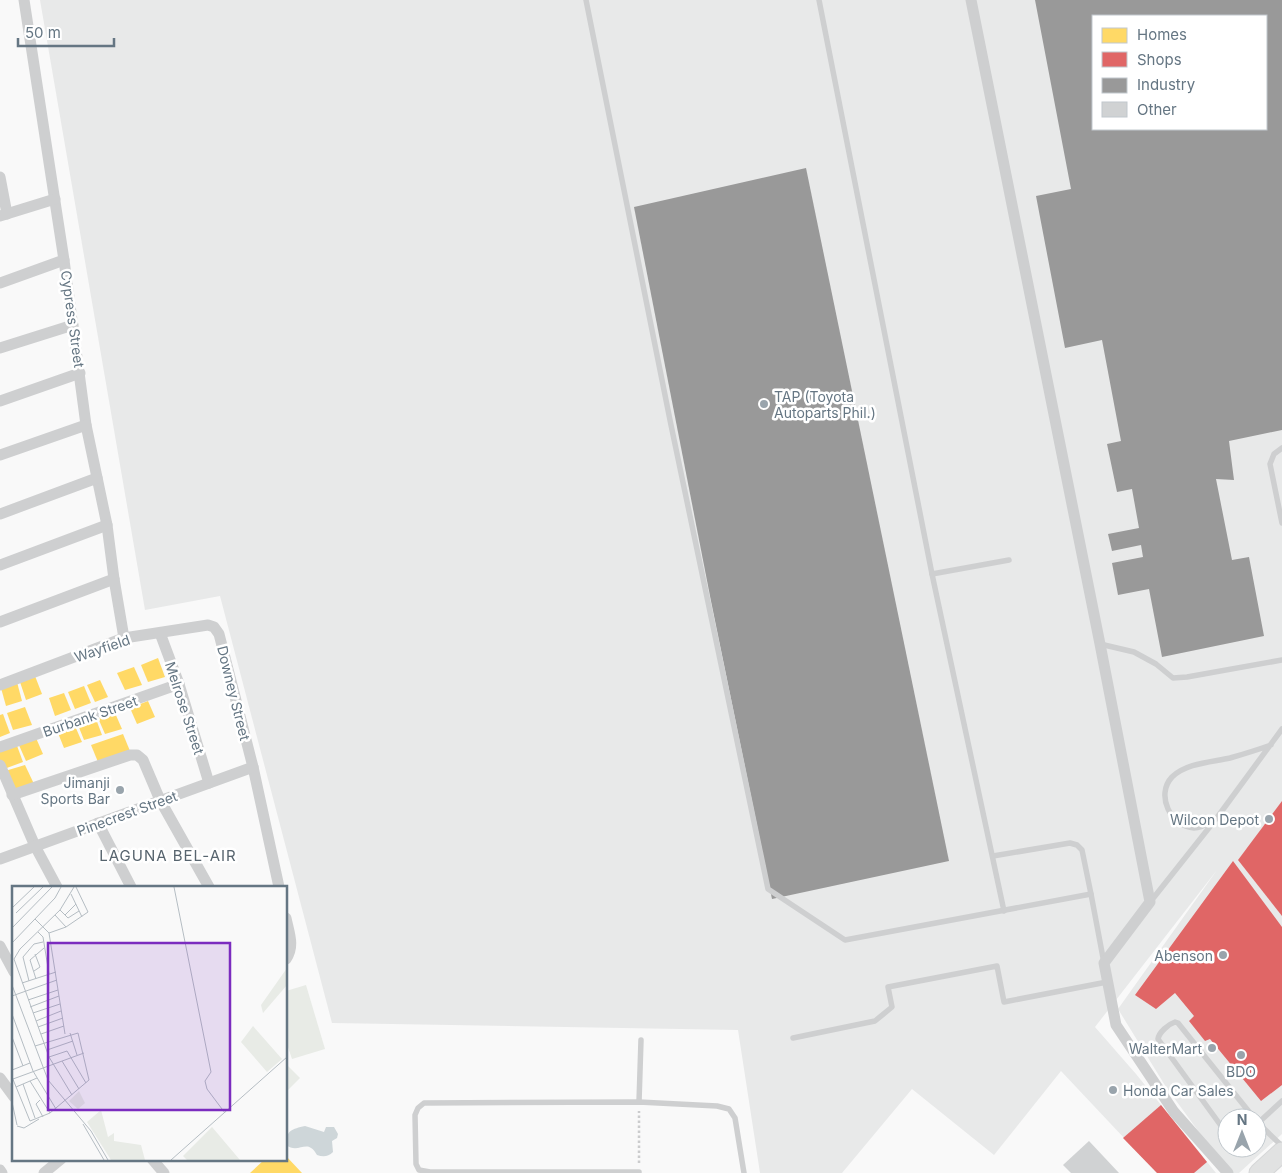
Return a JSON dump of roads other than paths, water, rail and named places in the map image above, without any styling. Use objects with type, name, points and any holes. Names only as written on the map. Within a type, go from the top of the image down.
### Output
[{"type":"main road","points":[[1259,1173],[1282,1152]]},
{"type":"street","name":"Cypress Street","points":[[24,0],[64,260],[86,424],[107,525],[124,638]]},
{"type":"street","points":[[971,0],[1150,902],[1104,963],[1116,1026],[1174,1112],[1228,1173]]},
{"type":"street","points":[[0,177],[3,215],[55,199]]},
{"type":"street","points":[[0,283],[64,260]]},
{"type":"street","points":[[0,348],[73,325]]},
{"type":"street","points":[[0,401],[80,373]]},
{"type":"street","points":[[0,455],[86,424]]},
{"type":"street","points":[[0,514],[96,478]]},
{"type":"street","points":[[0,565],[107,525]]},
{"type":"street","points":[[0,622],[114,579]]},
{"type":"street","name":"Wayfield","points":[[0,685],[124,638],[208,625]]},
{"type":"street","name":"Downey Street","points":[[208,625],[214,627],[220,634],[253,766],[280,886]]},
{"type":"street","name":"Melrose Street","points":[[160,633],[179,684],[209,783]]},
{"type":"street","name":"Burbank Street","points":[[0,747],[179,684]]},
{"type":"street","points":[[12,795],[130,755],[137,755],[143,760],[160,800],[208,886]]},
{"type":"street","points":[[0,765],[35,846],[56,886]]},
{"type":"street","name":"Pinecrest Street","points":[[0,858],[253,766]]},
{"type":"street","points":[[98,823],[130,886]]},
{"type":"street","points":[[288,926],[292,942],[288,955]]},
{"type":"street","points":[[0,946],[12,968]]},
{"type":"street","points":[[0,1078],[12,1094]]},
{"type":"street","points":[[44,1173],[60,1160]]},
{"type":"street","points":[[153,1160],[164,1173]]},
{"type":"lane","points":[[586,0],[670,424],[768,889],[845,940],[1090,894]]},
{"type":"lane","points":[[819,0],[932,574],[1004,910]]},
{"type":"lane","points":[[1282,448],[1274,454],[1270,464],[1282,523]]},
{"type":"lane","points":[[932,574],[1009,560]]},
{"type":"lane","points":[[1100,644],[1134,652],[1156,664],[1174,678],[1187,678],[1282,660]]},
{"type":"lane","points":[[1150,902],[1216,819],[1282,729]]},
{"type":"lane","points":[[1216,819],[1205,826],[1195,828],[1182,825],[1172,816],[1166,805],[1166,795],[1167,785],[1173,776],[1191,766],[1248,753],[1270,745]]},
{"type":"lane","points":[[993,856],[1070,843],[1077,845],[1082,850],[1104,963]]},
{"type":"lane","points":[[793,1038],[875,1021],[892,1007],[888,987],[997,966],[1004,1002],[1107,982]]},
{"type":"lane","points":[[1217,1120],[1158,1039],[1158,1036],[1172,1023],[1178,1023],[1246,1108]]},
{"type":"lane","points":[[640,1102],[641,1040]]},
{"type":"lane","points":[[1267,1114],[1282,1101]]},
{"type":"lane","points":[[639,1172],[430,1172],[419,1170],[416,1164],[415,1115],[418,1108],[424,1103],[640,1102],[717,1106],[729,1109],[735,1118],[744,1173]]},
{"type":"lane","points":[[1267,1132],[1282,1146]]},
{"type":"place","name":"TAP (Toyota Autoparts Phil.)","points":[[764,404]]},
{"type":"place","name":"Jimanji Sports Bar","points":[[120,790]]},
{"type":"place","name":"Wilcon Depot","points":[[1269,819]]},
{"type":"place","name":"Abenson","points":[[1223,955]]},
{"type":"place","name":"WalterMart","points":[[1212,1048]]},
{"type":"place","name":"BDO","points":[[1241,1055]]},
{"type":"place","name":"Honda Car Sales","points":[[1113,1090]]},
{"type":"district","name":"LAGUNA BEL-AIR","points":[[168,855]]}]
